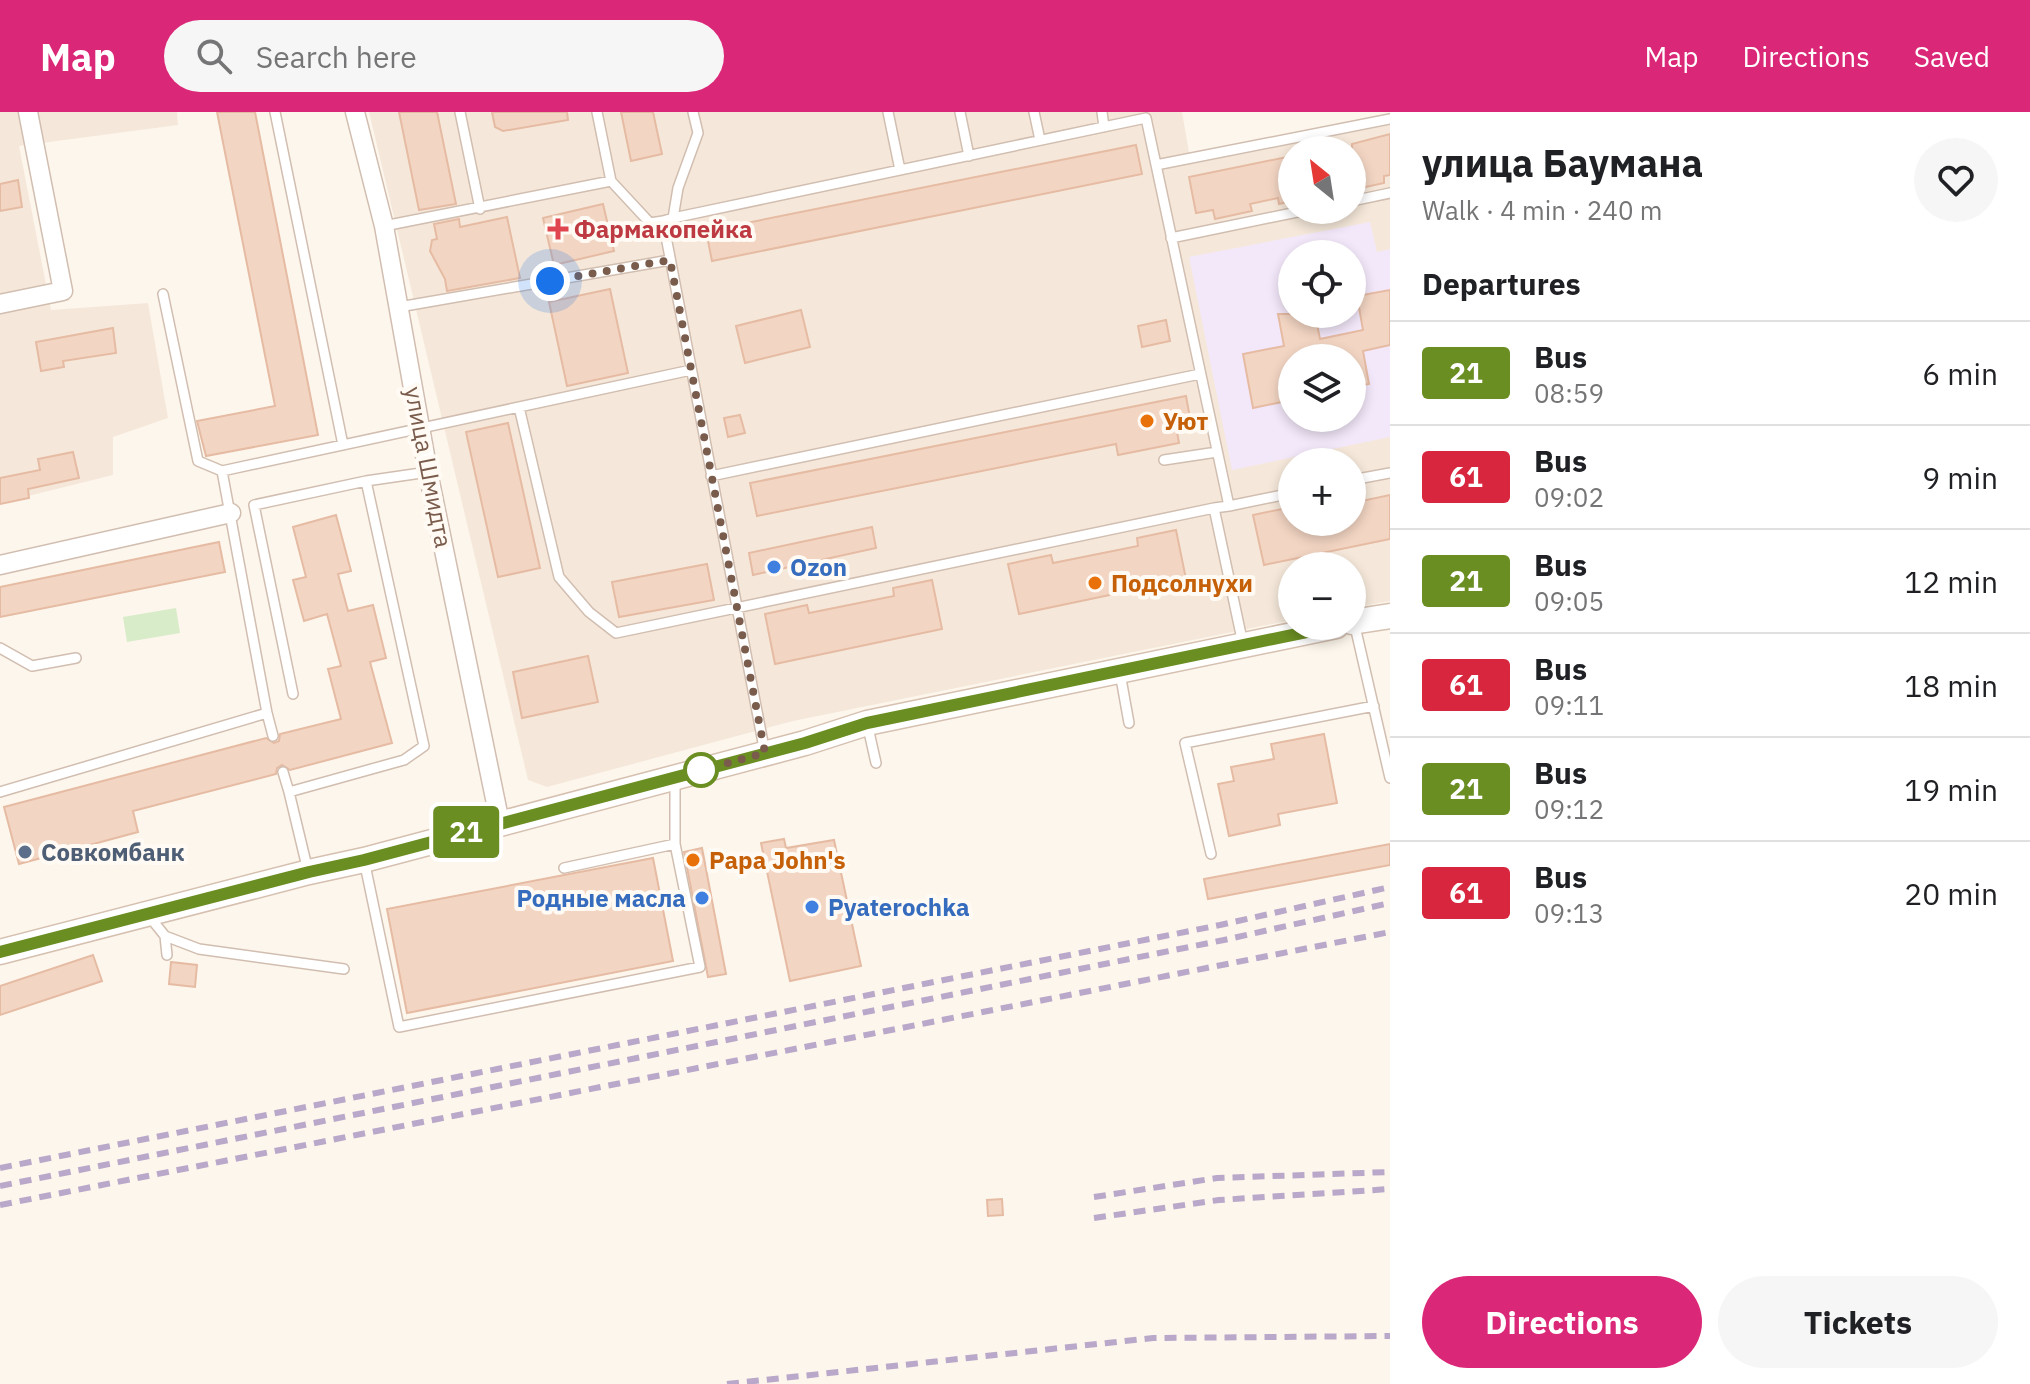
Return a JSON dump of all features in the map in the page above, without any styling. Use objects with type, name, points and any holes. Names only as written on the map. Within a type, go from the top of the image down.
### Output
[{"type":"main road","points":[[1366,620],[1390,616]]},
{"type":"main road","points":[[0,952],[675,778],[867,723],[1278,639]]},
{"type":"street","points":[[0,304],[63,291],[28,112]]},
{"type":"street","name":"улица Шмидта","points":[[355,112],[384,226],[428,472],[500,823]]},
{"type":"street","points":[[0,565],[231,513]]},
{"type":"lane","points":[[275,112],[343,445]]},
{"type":"lane","points":[[460,112],[480,209]]},
{"type":"lane","points":[[597,112],[611,181],[650,223],[1146,118],[1229,506]]},
{"type":"lane","points":[[693,112],[698,133],[668,220],[670,260],[765,753]]},
{"type":"lane","points":[[888,112],[900,170]]},
{"type":"lane","points":[[960,112],[969,156]]},
{"type":"lane","points":[[1034,112],[1040,140]]},
{"type":"lane","points":[[1102,112],[1104,127]]},
{"type":"lane","points":[[1156,165],[1386,117]]},
{"type":"lane","points":[[384,226],[611,181]]},
{"type":"lane","points":[[1366,198],[1390,193]]},
{"type":"lane","points":[[1171,238],[1278,216]]},
{"type":"lane","points":[[399,307],[670,260]]},
{"type":"lane","points":[[163,294],[198,461],[222,471],[691,370]]},
{"type":"lane","points":[[711,476],[1200,374]]},
{"type":"lane","points":[[519,407],[559,577],[589,612],[616,633],[1278,496]]},
{"type":"lane","points":[[1164,460],[1217,452]]},
{"type":"lane","points":[[222,471],[273,736]]},
{"type":"lane","points":[[293,694],[254,505],[366,481],[428,472]]},
{"type":"lane","points":[[1366,477],[1390,473]]},
{"type":"lane","points":[[289,792],[404,760],[424,746],[366,481]]},
{"type":"lane","points":[[1214,508],[1243,647]]},
{"type":"lane","points":[[1353,640],[1374,706],[1390,778]]},
{"type":"lane","points":[[0,648],[32,666],[76,658]]},
{"type":"lane","points":[[1119,670],[1129,723]]},
{"type":"lane","points":[[1211,854],[1185,743],[1374,706]]},
{"type":"lane","points":[[0,792],[267,713]]},
{"type":"lane","points":[[867,723],[876,763]]},
{"type":"lane","points":[[283,772],[309,872]]},
{"type":"lane","points":[[364,860],[399,1027],[700,967],[675,844],[675,778]]},
{"type":"lane","points":[[564,868],[675,844]]},
{"type":"lane","points":[[146,913],[165,936],[199,949],[344,969]]},
{"type":"lane","points":[[165,936],[167,955]]},
{"type":"shaded area","points":[[0,112],[177,112],[178,125],[19,146],[51,310],[148,303],[168,418],[113,437],[113,475],[0,503]]},
{"type":"shaded area","points":[[369,112],[1182,112],[1191,164],[1278,147],[1278,224],[1366,224],[1366,136],[1334,136],[1390,125],[1390,601],[1366,605],[1366,552],[1278,552],[1278,623],[793,721],[547,787],[528,780]]},
{"type":"shaded area","points":[[1370,222],[1377,252],[1390,249],[1390,437],[1337,448],[1278,448],[1278,460],[1232,470],[1189,257]]},
{"type":"green space","points":[[176,608],[180,633],[127,642],[123,617]]},
{"type":"building","points":[[217,112],[255,112],[318,435],[206,456],[197,421],[275,406]]},
{"type":"building","points":[[399,112],[437,112],[456,204],[419,210]]},
{"type":"building","points":[[492,112],[567,112],[568,120],[503,131],[495,127]]},
{"type":"building","points":[[621,112],[653,112],[662,154],[631,161]]},
{"type":"building","points":[[1390,134],[1390,175],[1384,176],[1384,183],[1366,187],[1366,140]]},
{"type":"building","points":[[1136,145],[1142,174],[712,261],[706,231]]},
{"type":"building","points":[[1278,159],[1278,198],[1250,204],[1252,211],[1215,219],[1213,210],[1196,213],[1189,177]]},
{"type":"building","points":[[18,180],[22,207],[0,211],[0,184]]},
{"type":"building","points":[[603,204],[614,251],[554,265],[543,218]]},
{"type":"building","points":[[507,217],[520,278],[447,291],[445,279],[430,251],[432,240],[437,239],[434,224],[459,219],[460,227]]},
{"type":"building","points":[[610,289],[628,373],[567,386],[549,302]]},
{"type":"building","points":[[1390,290],[1390,345],[1366,350],[1366,344],[1284,344],[1281,328],[1318,328],[1320,339],[1363,330],[1366,328],[1366,294]]},
{"type":"building","points":[[801,310],[810,347],[745,363],[736,326]]},
{"type":"building","points":[[1166,320],[1170,341],[1142,347],[1138,326]]},
{"type":"building","points":[[113,328],[116,353],[63,361],[64,367],[41,371],[36,342]]},
{"type":"building","points":[[1278,347],[1278,403],[1253,408],[1243,354]]},
{"type":"building","points":[[1186,396],[1192,429],[1177,432],[1179,443],[1118,455],[1116,444],[757,516],[750,483]]},
{"type":"building","points":[[740,415],[745,433],[728,437],[724,418]]},
{"type":"building","points":[[508,423],[540,568],[498,577],[466,432]]},
{"type":"building","points":[[73,452],[79,478],[28,489],[29,498],[0,504],[0,478],[40,470],[38,459]]},
{"type":"building","points":[[1390,495],[1390,539],[1327,552],[1278,552],[1278,562],[1264,565],[1253,515],[1278,510],[1278,536],[1366,536],[1366,500]]},
{"type":"building","points":[[336,515],[351,571],[338,574],[348,611],[373,605],[386,658],[370,662],[392,743],[290,770],[282,765],[277,768],[276,774],[133,811],[138,832],[19,864],[4,807],[266,738],[274,743],[279,741],[280,734],[341,719],[328,669],[341,666],[327,614],[304,621],[293,580],[306,577],[293,527]]},
{"type":"building","points":[[872,527],[876,548],[753,575],[749,553]]},
{"type":"building","points":[[1176,530],[1186,579],[1019,614],[1008,564],[1051,555],[1053,563],[1138,546],[1137,538]]},
{"type":"building","points":[[219,542],[225,572],[0,617],[0,587]]},
{"type":"building","points":[[707,564],[714,600],[619,617],[612,582]]},
{"type":"building","points":[[932,580],[942,629],[775,664],[765,614],[807,605],[809,613],[894,596],[893,588]]},
{"type":"building","points":[[588,656],[598,702],[522,718],[513,672]]},
{"type":"building","points":[[1324,734],[1337,803],[1278,814],[1280,825],[1229,836],[1218,784],[1234,781],[1231,767],[1274,759],[1271,744]]},
{"type":"building","name":"Pyaterochka","points":[[784,839],[786,848],[834,840],[861,966],[790,981],[761,843]]},
{"type":"building","points":[[1390,844],[1390,865],[1208,899],[1204,879]]},
{"type":"building","points":[[702,848],[726,974],[708,977],[684,852]]},
{"type":"building","points":[[653,858],[673,961],[407,1013],[387,909]]},
{"type":"building","points":[[93,955],[102,981],[0,1015],[0,986]]},
{"type":"building","points":[[171,962],[197,965],[195,987],[169,984]]},
{"type":"building","points":[[1002,1199],[1003,1215],[988,1216],[987,1200]]},
{"type":"railway","points":[[0,1168],[1220,925],[1390,887]]},
{"type":"railway","points":[[0,1186],[1224,940],[1390,903]]},
{"type":"railway","points":[[0,1205],[1390,932]]},
{"type":"railway","points":[[1094,1197],[1217,1178],[1390,1172]]},
{"type":"railway","points":[[1094,1218],[1219,1200],[1390,1189]]},
{"type":"railway","points":[[727,1384],[1153,1338],[1390,1336]]},
{"type":"bus line","name":"21","points":[[0,952],[675,778],[867,723],[1278,639]]},
{"type":"place","name":"Фармакопейка","points":[[558,229]]},
{"type":"place","name":"Уют","points":[[1147,421]]},
{"type":"place","name":"Ozon","points":[[774,567]]},
{"type":"place","name":"Подсолнухи","points":[[1095,583]]},
{"type":"place","name":"Совкомбанк","points":[[25,852]]},
{"type":"place","name":"Papa John's","points":[[693,860]]},
{"type":"place","name":"Родные масла","points":[[702,898]]},
{"type":"place","name":"Pyaterochka","points":[[812,907]]},
{"type":"route","points":[[550,281],[670,260],[765,753],[701,770]]}]
